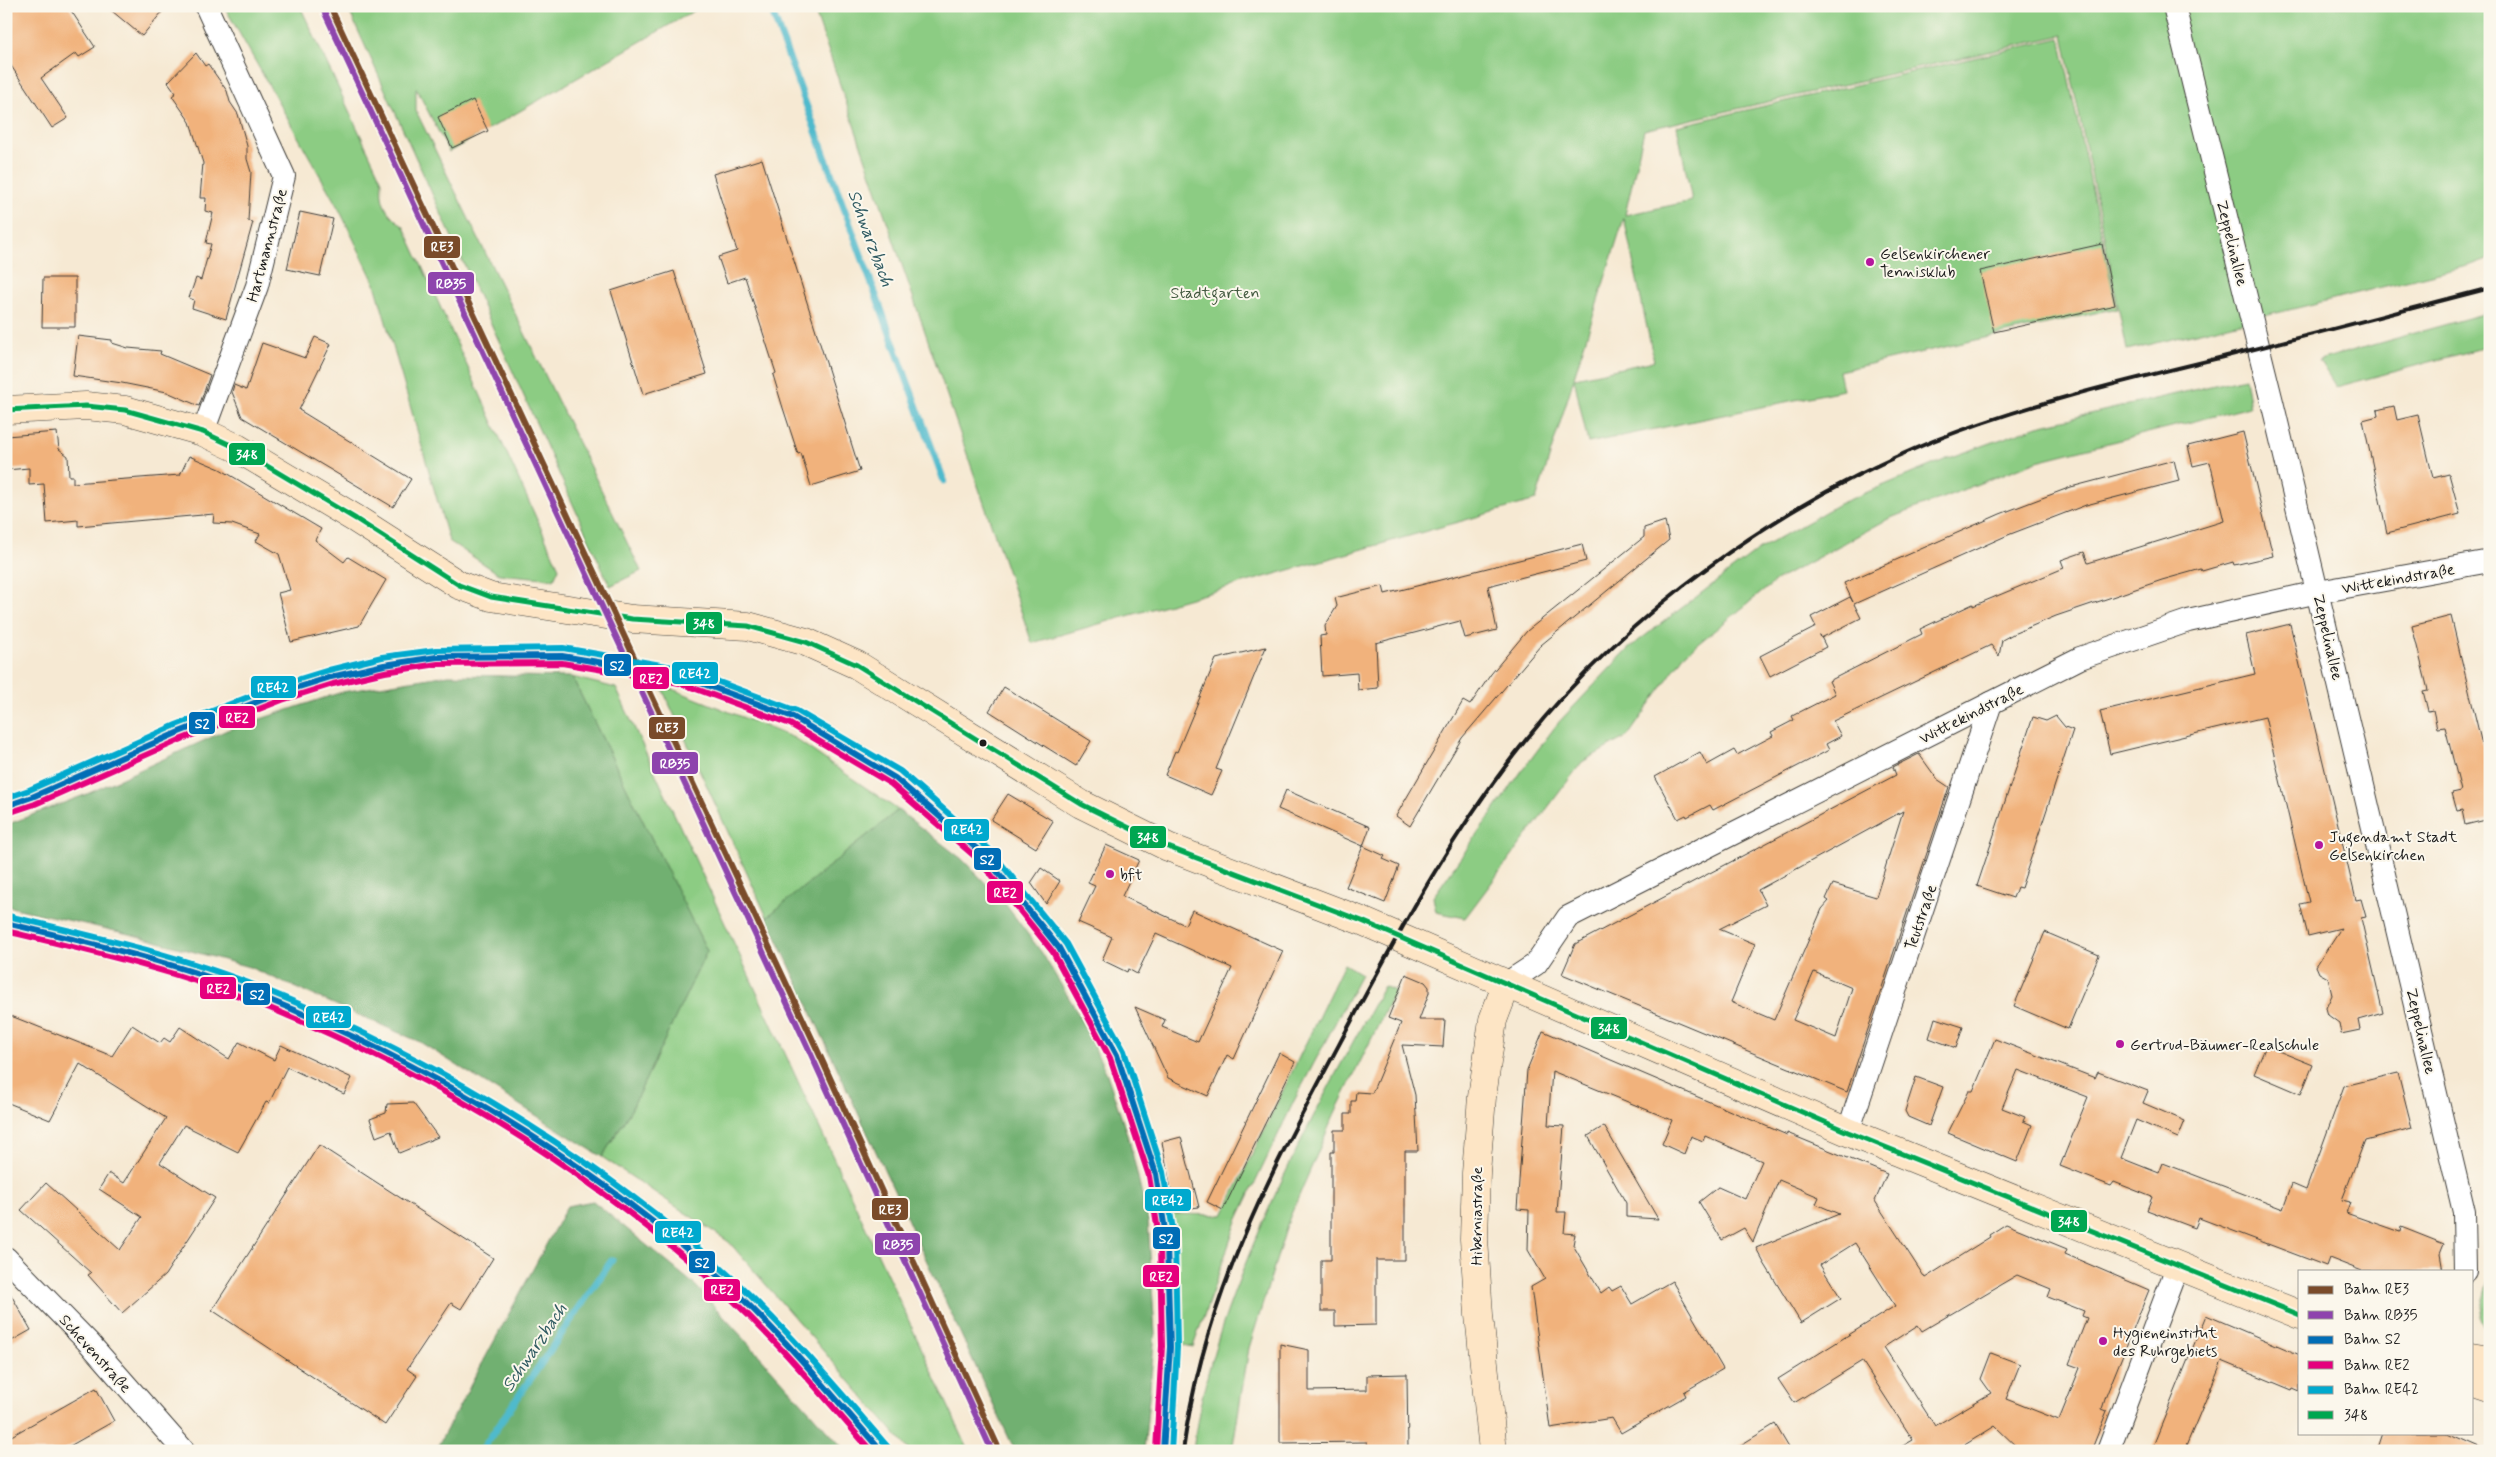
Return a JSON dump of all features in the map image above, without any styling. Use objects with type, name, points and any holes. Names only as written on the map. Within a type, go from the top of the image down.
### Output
[{"type":"main road","points":[[6,410],[86,406],[125,410],[203,432],[262,463],[459,585],[491,597],[632,619],[748,626],[806,642],[857,665],[1034,777],[1081,804],[1151,838],[1362,921],[1848,1132],[2298,1314]]},
{"type":"main road","name":"Hiberniastraße","points":[[1493,1451],[1479,1315],[1474,1239],[1476,1173],[1482,1097],[1493,1020],[1507,983]]},
{"type":"main road","points":[[2474,1357],[2490,1360]]},
{"type":"main road","points":[[2474,1383],[2490,1388]]},
{"type":"street","name":"Hartmannstraße","points":[[203,432],[257,286],[284,176],[206,6]]},
{"type":"street","name":"Zeppelinallee","points":[[2174,6],[2318,592],[2464,1212],[2465,1270]]},
{"type":"street","name":"Wittekindstraße","points":[[1507,983],[1536,964],[1568,917],[2080,658],[2188,621],[2318,592],[2490,561]]},
{"type":"street","name":"Teutstraße","points":[[1848,1132],[1992,703]]},
{"type":"street","name":"Schevenstraße","points":[[6,1258],[90,1344],[184,1451]]},
{"type":"street","points":[[2108,1451],[2177,1266]]},
{"type":"green space","points":[[224,6],[300,6],[382,181],[383,202],[393,217],[404,227],[559,568],[554,579],[499,574],[449,541],[375,284],[340,211]]},
{"type":"green space","points":[[347,6],[696,6],[697,9],[449,152],[416,88],[416,111],[641,571],[610,586]]},
{"type":"green space","name":"Stadtgarten","points":[[813,6],[2490,6],[2490,258],[2471,265],[2127,350],[2063,35],[1644,130],[1625,215],[1692,201],[1677,126],[2060,38],[2117,308],[1839,371],[1843,390],[1588,443],[1574,378],[1536,500],[1032,643]],"holes":[[[1624,218],[1654,361],[1574,377]]]},
{"type":"green space","points":[[2490,312],[2490,346],[2336,387],[2319,360]]},
{"type":"green space","points":[[2245,378],[2250,407],[2037,461],[1888,519],[1777,580],[1684,655],[1628,736],[1582,762],[1465,918],[1436,912],[1433,897],[1558,723],[1629,648],[1758,550],[1839,504],[1949,458],[2038,426]]},
{"type":"green space","points":[[448,675],[572,677],[707,951],[631,1110],[602,1157],[420,1042],[249,967],[133,935],[6,906],[6,825],[87,794],[227,730],[342,692]]},
{"type":"green space","points":[[572,677],[616,688],[969,1451],[910,1451],[729,1242],[602,1157],[631,1110],[707,951]]},
{"type":"green space","points":[[660,684],[794,738],[898,810],[767,917]]},
{"type":"green space","points":[[898,810],[962,859],[1003,901],[1042,953],[1075,1008],[1107,1074],[1130,1143],[1148,1220],[1155,1334],[1144,1451],[1015,1451],[767,917]]},
{"type":"green space","points":[[1344,964],[1361,974],[1294,1101],[1237,1221],[1193,1347],[1179,1344],[1171,1214],[1223,1215]]},
{"type":"green space","points":[[1384,986],[1395,991],[1334,1115],[1289,1219],[1249,1348],[1232,1451],[1193,1451],[1199,1410],[1214,1351],[1227,1312],[1266,1214],[1303,1137]]},
{"type":"green space","points":[[593,1201],[695,1285],[846,1451],[435,1451],[567,1206]]},
{"type":"green space","points":[[2490,1277],[2490,1327],[2484,1325],[2480,1315]]},
{"type":"building","points":[[6,6],[68,6],[95,47],[79,57],[76,53],[41,78],[68,118],[52,128],[6,58]]},
{"type":"building","points":[[106,6],[167,6],[142,36]]},
{"type":"building","points":[[196,53],[205,66],[208,64],[227,91],[230,102],[238,114],[247,146],[247,159],[251,172],[248,221],[253,222],[226,319],[192,308],[194,300],[189,298],[196,278],[201,280],[211,244],[206,243],[213,213],[205,211],[206,198],[200,198],[203,163],[190,122],[172,96],[176,93],[168,82]]},
{"type":"building","points":[[473,100],[488,131],[452,148],[438,117]]},
{"type":"building","points":[[762,159],[860,471],[811,486],[801,453],[798,454],[783,408],[773,375],[776,373],[745,277],[727,283],[718,257],[737,251],[713,174]]},
{"type":"building","points":[[300,212],[333,219],[320,276],[287,269]]},
{"type":"building","points":[[2102,244],[2115,305],[1994,332],[1980,271]]},
{"type":"building","points":[[674,271],[707,374],[643,394],[611,291]]},
{"type":"building","points":[[43,278],[75,278],[75,327],[42,327]]},
{"type":"building","points":[[78,336],[112,340],[112,343],[128,348],[161,351],[160,354],[210,375],[199,406],[167,392],[73,376]]},
{"type":"building","points":[[315,337],[331,344],[299,410],[411,479],[393,507],[242,417],[232,392],[234,385],[246,390],[262,343],[305,358]]},
{"type":"building","points":[[2394,406],[2397,420],[2418,415],[2433,478],[2449,474],[2460,514],[2387,533],[2363,420],[2378,416],[2377,410]]},
{"type":"building","points":[[57,432],[59,449],[68,456],[69,476],[73,476],[73,483],[180,475],[189,456],[220,469],[321,529],[315,540],[344,562],[348,557],[386,580],[359,626],[291,642],[278,593],[290,590],[279,554],[256,541],[260,534],[232,524],[213,523],[214,514],[78,526],[78,520],[47,523],[44,484],[29,485],[29,468],[6,470],[6,436]]},
{"type":"building","points":[[2243,432],[2273,556],[2234,565],[2233,562],[2162,580],[2056,616],[2013,634],[2002,640],[1999,656],[1991,645],[1833,721],[1841,736],[1826,744],[1829,750],[1713,810],[1710,805],[1687,817],[1686,815],[1678,819],[1655,777],[1700,752],[1707,765],[1734,750],[1737,755],[1773,736],[1771,732],[1794,720],[1792,716],[1835,694],[1829,681],[1922,634],[1920,629],[1973,604],[1973,606],[2064,568],[2061,560],[2084,552],[2088,563],[2224,521],[2210,462],[2193,466],[2188,446]]},
{"type":"building","points":[[2174,460],[2179,481],[2086,505],[2008,535],[1854,604],[1861,618],[1821,638],[1826,647],[1770,676],[1760,656],[1816,627],[1811,617],[1850,597],[1853,602],[1844,583],[2000,514],[2071,487]]},
{"type":"building","points":[[1665,521],[1669,540],[1541,645],[1462,738],[1410,826],[1396,816],[1463,701],[1470,705],[1491,674],[1527,631],[1644,537],[1644,528]]},
{"type":"building","points":[[1582,544],[1586,561],[1488,586],[1497,630],[1465,638],[1460,621],[1376,643],[1378,688],[1358,690],[1357,673],[1322,676],[1320,636],[1326,635],[1325,626],[1337,606],[1335,598],[1383,586],[1385,594]]},
{"type":"building","points":[[2451,616],[2490,778],[2490,819],[2465,825],[2462,810],[2457,811],[2452,793],[2461,791],[2445,727],[2437,728],[2433,710],[2428,711],[2423,691],[2428,690],[2412,626]]},
{"type":"building","points":[[2290,624],[2356,900],[2361,899],[2366,917],[2361,918],[2383,1013],[2358,1020],[2360,1030],[2341,1034],[2339,1023],[2328,1015],[2326,1008],[2332,995],[2328,978],[2319,973],[2316,966],[2341,928],[2308,936],[2300,904],[2309,902],[2265,717],[2110,754],[2100,711],[2255,674],[2246,635]]},
{"type":"building","points":[[1266,647],[1216,769],[1222,771],[1211,795],[1165,775],[1175,751],[1177,752],[1216,659]]},
{"type":"building","points":[[1004,687],[1091,741],[1076,766],[989,711]]},
{"type":"building","points":[[2056,716],[2065,727],[2073,730],[2021,888],[2017,887],[2013,898],[1977,886],[2033,717],[2046,721]]},
{"type":"building","points":[[1919,754],[1937,779],[1949,787],[1847,1092],[1562,974],[1575,944],[1896,775],[1893,767]],"holes":[[[1903,811],[1876,897],[1833,884],[1826,899],[1829,901],[1822,909],[1774,1020],[1731,1002],[1755,944],[1719,929],[1766,905],[1758,890]],[[1814,972],[1852,988],[1836,1038],[1793,1020]]]},
{"type":"building","points":[[1286,790],[1370,827],[1363,846],[1278,809]]},
{"type":"building","points":[[1008,794],[1053,821],[1036,848],[991,820]]},
{"type":"building","points":[[1106,845],[1139,860],[1122,896],[1185,925],[1192,910],[1283,951],[1234,1059],[1227,1055],[1208,1096],[1168,1078],[1135,1007],[1165,1020],[1162,1027],[1198,1042],[1232,968],[1156,934],[1137,974],[1128,969],[1127,972],[1102,960],[1112,937],[1078,922],[1095,886],[1088,883]]},
{"type":"building","points":[[1363,846],[1385,856],[1383,859],[1399,866],[1385,903],[1346,887]]},
{"type":"building","points":[[1041,868],[1060,881],[1046,904],[1031,883]]},
{"type":"building","points":[[2045,932],[2099,955],[2068,1029],[2014,1006]]},
{"type":"building","points":[[1406,974],[1425,982],[1429,987],[1429,993],[1419,1020],[1445,1020],[1443,1047],[1402,1045],[1415,1095],[1418,1151],[1405,1151],[1405,1260],[1376,1260],[1376,1325],[1335,1326],[1335,1311],[1321,1311],[1321,1260],[1331,1260],[1331,1152],[1334,1152],[1334,1130],[1345,1130],[1345,1114],[1351,1114],[1351,1101],[1355,1101],[1356,1092],[1372,1093],[1401,1023],[1388,1018]]},
{"type":"building","points":[[6,1014],[112,1056],[132,1025],[160,1043],[164,1038],[170,1042],[180,1027],[229,1059],[239,1042],[274,1060],[281,1045],[352,1078],[344,1094],[287,1067],[269,1103],[266,1102],[238,1152],[184,1125],[160,1163],[215,1198],[165,1275],[122,1313],[88,1275],[91,1273],[21,1210],[46,1183],[120,1250],[142,1217],[99,1189],[109,1173],[124,1183],[166,1118],[80,1064],[50,1120],[6,1102]]},
{"type":"building","points":[[1935,1018],[1963,1027],[1956,1048],[1929,1038]]},
{"type":"building","points":[[1543,1031],[1787,1135],[1787,1133],[1887,1174],[1875,1201],[1925,1278],[1990,1237],[1989,1235],[2006,1224],[2067,1249],[2065,1254],[2149,1290],[2106,1396],[2102,1409],[2107,1411],[2091,1451],[2021,1451],[1995,1426],[1955,1451],[1894,1451],[1913,1440],[1862,1361],[1794,1403],[1778,1379],[1895,1306],[1855,1243],[1820,1265],[1841,1298],[1801,1323],[1756,1248],[1839,1214],[1816,1204],[1819,1197],[1779,1180],[1753,1242],[1744,1228],[1722,1240],[1699,1202],[1718,1187],[1745,1199],[1762,1161],[1705,1136],[1703,1141],[1691,1136],[1684,1154],[1662,1144],[1672,1120],[1552,1071],[1548,1125],[1564,1126],[1557,1212],[1566,1212],[1564,1233],[1575,1234],[1573,1245],[1601,1293],[1609,1287],[1612,1291],[1621,1286],[1632,1304],[1672,1281],[1723,1369],[1684,1392],[1686,1396],[1621,1433],[1612,1418],[1550,1428],[1531,1287],[1545,1279],[1528,1250],[1529,1210],[1517,1209],[1527,1070]],"holes":[[[2017,1275],[2051,1289],[2048,1297],[2084,1311],[2082,1316],[2087,1318],[2069,1364],[2080,1368],[2059,1420],[2006,1399],[2020,1364],[1991,1353],[1981,1379],[1991,1393],[1935,1426],[1884,1347],[1918,1325],[1922,1331]]]},
{"type":"building","points":[[1995,1039],[2095,1078],[2098,1072],[2148,1091],[2143,1103],[2185,1121],[2178,1138],[2136,1120],[2121,1158],[2159,1173],[2163,1163],[2283,1209],[2292,1184],[2306,1190],[2344,1086],[2398,1073],[2412,1128],[2365,1140],[2342,1200],[2350,1202],[2346,1213],[2400,1232],[2401,1227],[2444,1244],[2440,1254],[2443,1270],[2359,1270],[2329,1258],[2326,1266],[2199,1218],[2195,1228],[2147,1210],[2152,1197],[2114,1182],[2111,1186],[2060,1166],[2088,1097],[2018,1070],[2002,1108],[2025,1117],[2023,1121],[2032,1125],[2017,1162],[1948,1133],[1969,1091],[1973,1091]]},
{"type":"building","points":[[2266,1046],[2313,1065],[2301,1094],[2254,1074]]},
{"type":"building","points":[[1279,1053],[1295,1062],[1223,1210],[1207,1202]]},
{"type":"building","points":[[1916,1077],[1943,1087],[1929,1126],[1908,1117],[1905,1111]]},
{"type":"building","points":[[413,1103],[438,1137],[399,1153],[391,1131],[376,1137],[370,1119],[386,1113],[387,1104]]},
{"type":"building","points":[[1604,1126],[1658,1219],[1626,1217],[1626,1203],[1588,1136]]},
{"type":"building","points":[[1181,1137],[1199,1207],[1175,1210],[1162,1142]]},
{"type":"building","points":[[319,1145],[493,1258],[461,1309],[451,1303],[407,1369],[417,1376],[385,1425],[212,1310]]},
{"type":"building","points":[[6,1286],[31,1330],[6,1344]]},
{"type":"building","points":[[2206,1315],[2298,1354],[2298,1390],[2293,1388],[2292,1390],[2222,1361],[2184,1451],[2151,1451]]},
{"type":"building","points":[[1280,1344],[1309,1350],[1309,1391],[1367,1390],[1367,1375],[1407,1374],[1408,1451],[1367,1451],[1367,1442],[1280,1443]]},
{"type":"building","points":[[96,1388],[114,1421],[61,1451],[6,1451],[6,1439]]},
{"type":"building","points":[[1775,1424],[1791,1451],[1731,1451]]},
{"type":"building","points":[[2383,1434],[2448,1434],[2487,1451],[2377,1451]]},
{"type":"waterway","name":"Schwarzbach","points":[[770,6],[944,481]]},
{"type":"waterway","name":"Schwarzbach","points":[[481,1451],[612,1260]]},
{"type":"railway","points":[[1183,1451],[1193,1392],[1208,1335],[1226,1281],[1247,1229],[1296,1126],[1390,949],[1453,842],[1476,807],[1525,741],[1566,693],[1611,648],[1659,605],[1764,529],[1819,496],[1876,466],[1967,428],[2072,395],[2490,288]]},
{"type":"rail line","name":"RE3","points":[[330,6],[816,1047],[1000,1451]]},
{"type":"rail line","name":"RB35","points":[[323,9],[809,1050],[992,1451]]},
{"type":"rail line","name":"RE42","points":[[6,798],[29,790],[176,725],[277,686],[329,670],[382,657],[436,650],[563,648],[684,669],[797,711],[900,771],[990,850],[1066,944],[1124,1051],[1163,1172],[1175,1241],[1177,1347],[1171,1451]]},
{"type":"rail line","name":"S2","points":[[6,806],[32,797],[179,732],[280,693],[331,677],[384,665],[437,657],[562,656],[682,676],[793,717],[895,778],[984,855],[1059,948],[1117,1055],[1156,1174],[1167,1242],[1170,1347],[1163,1451]]},
{"type":"rail line","name":"RE2","points":[[8,813],[35,804],[182,739],[282,700],[333,684],[385,672],[438,664],[562,663],[680,683],[790,724],[891,784],[979,860],[1053,952],[1110,1058],[1149,1176],[1160,1243],[1162,1346],[1156,1450]]},
{"type":"rail line","name":"RE42","points":[[8,916],[167,956],[230,976],[380,1041],[438,1071],[494,1104],[549,1138],[603,1175],[706,1255],[778,1323],[887,1446]]},
{"type":"rail line","name":"S2","points":[[6,923],[165,963],[258,995],[318,1020],[376,1048],[490,1110],[545,1144],[598,1181],[701,1261],[772,1328],[881,1451]]},
{"type":"rail line","name":"RE2","points":[[6,931],[163,971],[255,1002],[315,1027],[373,1055],[430,1084],[486,1116],[541,1150],[594,1187],[696,1267],[743,1310],[809,1379],[871,1451]]},
{"type":"transit line","name":"348","points":[[6,410],[86,406],[125,410],[203,432],[237,448],[356,519],[459,585],[491,597],[632,619],[748,626],[806,642],[857,665],[1081,804],[1168,847],[1362,921],[1848,1132],[2298,1314]]},
{"type":"place","name":"Gelsenkirchener Tennisklub","points":[[1870,262]]},
{"type":"place","name":"Jugendamt Stadt Gelsenkirchen","points":[[2319,845]]},
{"type":"place","name":"bft","points":[[1110,874]]},
{"type":"place","name":"Gertrud-Bäumer-Realschule","points":[[2120,1044]]},
{"type":"place","name":"Hygieneinstitut des Ruhrgebiets","points":[[2103,1341]]}]
